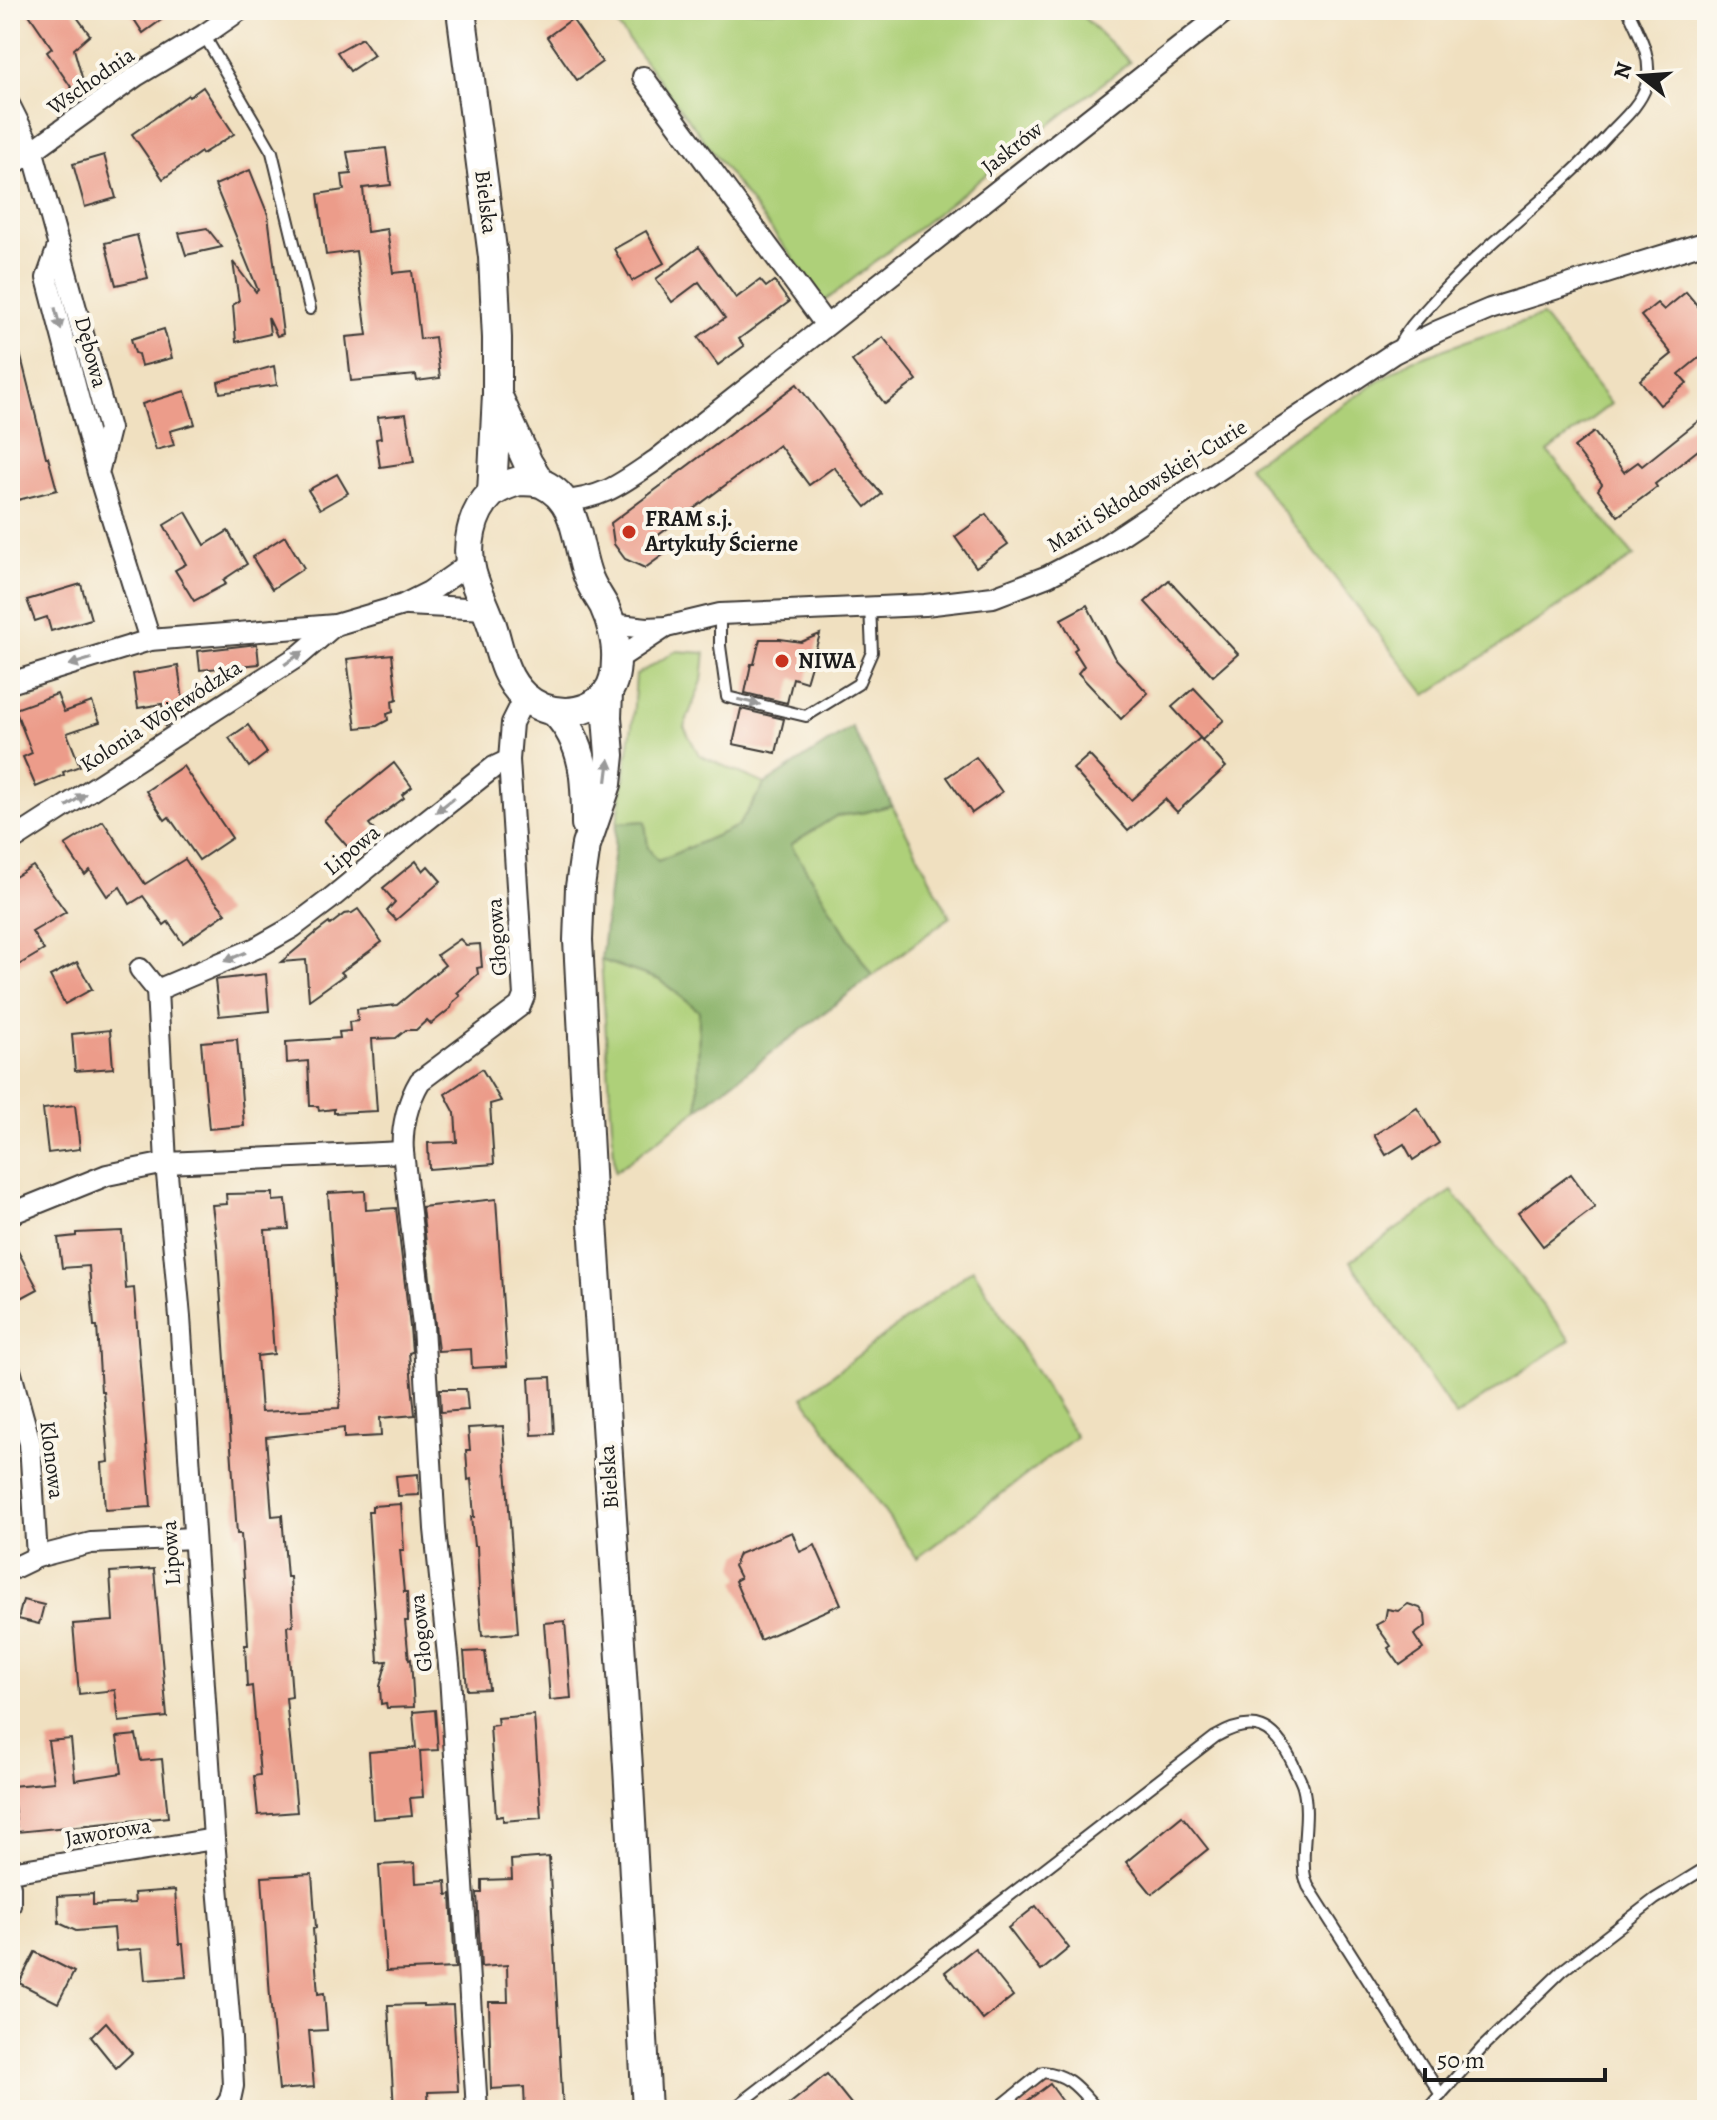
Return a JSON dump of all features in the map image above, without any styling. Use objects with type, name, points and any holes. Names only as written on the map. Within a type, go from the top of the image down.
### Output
[{"type":"main road","name":"Bielska","points":[[461,10],[493,257],[497,394],[492,493]]},
{"type":"main road","name":"Bielska","points":[[497,394],[528,463],[540,482]]},
{"type":"main road","points":[[608,693],[582,710],[555,712],[525,697],[507,673],[470,561],[470,536],[476,517],[492,493],[519,481],[540,482],[562,501],[573,518],[587,575],[610,624],[616,660]]},
{"type":"main road","name":"Bielska","points":[[586,845],[607,784],[610,755],[608,693],[616,660]]},
{"type":"main road","name":"Bielska","points":[[555,712],[576,740],[586,799],[586,845],[580,887],[578,940],[647,2110]]},
{"type":"street","name":"Wschodnia","points":[[10,167],[136,76],[240,10]]},
{"type":"street","name":"Jaskrów","points":[[562,501],[605,493],[656,460],[1227,10]]},
{"type":"street","points":[[643,77],[826,325]]},
{"type":"street","name":"Dębowa","points":[[10,106],[33,152],[59,244],[47,278],[98,473],[150,640]]},
{"type":"street","name":"Marii Skłodowskiej-Curie","points":[[610,624],[638,628],[666,627],[720,614],[925,605],[993,597],[1048,576],[1100,549],[1394,353],[1438,331],[1490,309],[1707,242]]},
{"type":"street","name":"Jaskrów","points":[[577,531],[605,493]]},
{"type":"street","points":[[10,683],[150,640],[335,625],[403,605],[429,592],[470,561]]},
{"type":"street","points":[[403,605],[486,609]]},
{"type":"street","name":"Kolonia Wojewódzka","points":[[10,842],[300,655],[335,625]]},
{"type":"street","name":"Marii Skłodowskiej-Curie","points":[[616,660],[666,627]]},
{"type":"street","points":[[509,760],[512,723],[525,697]]},
{"type":"street","name":"Lipowa","points":[[223,2110],[230,2100],[233,2086],[180,1317],[166,1163],[157,990],[256,948],[293,927],[494,767],[509,760]]},
{"type":"street","name":"Głogowa","points":[[477,2110],[450,1675],[435,1529],[423,1326],[402,1141],[411,1097],[420,1081],[520,1006],[524,996],[509,760]]},
{"type":"street","points":[[140,969],[157,990]]},
{"type":"street","points":[[10,1214],[107,1175],[166,1163],[403,1152]]},
{"type":"street","name":"Klonowa","points":[[10,1370],[30,1443],[37,1557]]},
{"type":"street","points":[[10,1570],[37,1557],[91,1543],[193,1538]]},
{"type":"street","name":"Jaworowa","points":[[10,1872],[214,1839]]},
{"type":"street","points":[[10,1886],[10,1905]]},
{"type":"lane","name":"Marii Skłodowskiej-Curie","points":[[1394,353],[1406,332],[1462,270],[1587,158],[1635,105],[1646,87],[1648,67],[1643,43],[1628,10]]},
{"type":"lane","points":[[204,35],[272,152],[310,309]]},
{"type":"lane","points":[[720,614],[720,646],[727,697],[806,716],[858,684],[872,652],[870,606]]},
{"type":"lane","points":[[732,2110],[1189,1756],[1227,1730],[1248,1725],[1268,1730],[1287,1752],[1303,1787],[1306,1821],[1304,1869],[1308,1886],[1441,2095]]},
{"type":"lane","points":[[1427,2110],[1483,2047],[1563,1970],[1655,1899],[1707,1867]]},
{"type":"lane","points":[[996,2110],[1043,2072],[1056,2073],[1068,2079],[1097,2109]]},
{"type":"green space","points":[[606,10],[1076,10],[1130,62],[825,301]]},
{"type":"green space","points":[[1542,316],[1611,404],[1548,452],[1634,556],[1426,695],[1248,466],[1412,360]]},
{"type":"green space","points":[[676,651],[705,653],[702,681],[684,727],[699,755],[765,784],[738,826],[658,862],[648,848],[645,821],[617,823],[633,719],[636,675]]},
{"type":"green space","points":[[852,727],[892,805],[836,816],[791,845],[872,976],[698,1109],[699,1011],[660,980],[601,960],[617,823],[645,821],[648,848],[658,861],[738,826],[765,784]]},
{"type":"green space","points":[[892,805],[950,917],[872,976],[790,844],[836,816]]},
{"type":"green space","points":[[601,960],[660,980],[699,1011],[698,1109],[615,1172]]},
{"type":"green space","points":[[1452,1191],[1570,1340],[1456,1416],[1350,1261]]},
{"type":"green space","points":[[973,1269],[1076,1437],[917,1558],[803,1397]]},
{"type":"building","points":[[26,10],[72,10],[90,35],[74,49],[87,95],[80,100],[47,52],[52,48]]},
{"type":"building","points":[[128,10],[175,10],[143,33]]},
{"type":"building","points":[[572,19],[602,62],[577,80],[547,37]]},
{"type":"building","points":[[362,38],[374,55],[350,71],[337,52]]},
{"type":"building","points":[[203,87],[234,134],[201,152],[163,179],[132,134]]},
{"type":"building","points":[[386,148],[391,185],[363,188],[367,232],[387,229],[393,273],[412,271],[420,339],[435,337],[440,378],[417,381],[416,375],[351,381],[346,337],[367,335],[356,251],[326,255],[318,194],[344,190],[342,175],[351,174],[347,152]]},
{"type":"building","points":[[104,155],[116,198],[85,207],[73,164]]},
{"type":"building","points":[[250,170],[268,215],[283,334],[277,336],[268,317],[270,334],[236,342],[233,305],[239,301],[233,262],[256,292],[258,290],[215,185]]},
{"type":"building","points":[[207,228],[222,247],[186,255],[179,233]]},
{"type":"building","points":[[646,231],[664,263],[632,281],[614,249]]},
{"type":"building","points":[[137,235],[148,278],[116,285],[105,243]]},
{"type":"building","points":[[699,247],[736,298],[760,280],[766,287],[774,281],[789,302],[739,339],[744,346],[718,365],[698,337],[725,318],[699,282],[672,302],[656,279]]},
{"type":"building","points":[[1686,292],[1707,317],[1707,351],[1679,374],[1687,383],[1660,405],[1640,380],[1672,354],[1641,316],[1657,303],[1664,310]]},
{"type":"building","points":[[164,329],[172,358],[141,366],[131,339]]},
{"type":"building","points":[[16,337],[57,490],[10,502],[10,338]]},
{"type":"building","points":[[883,337],[917,380],[885,404],[852,361]]},
{"type":"building","points":[[274,366],[277,385],[220,393],[218,382]]},
{"type":"building","points":[[797,384],[882,494],[866,507],[834,467],[809,485],[779,445],[652,540],[663,555],[645,568],[625,559],[614,544],[611,523]]},
{"type":"building","points":[[185,391],[195,424],[170,431],[174,445],[156,450],[142,404]]},
{"type":"building","points":[[406,414],[414,462],[380,467],[376,439],[381,438],[378,417]]},
{"type":"building","points":[[1707,414],[1707,443],[1618,516],[1598,490],[1602,484],[1574,447],[1594,432],[1624,472],[1638,462],[1642,466]]},
{"type":"building","points":[[337,474],[348,493],[320,509],[308,490]]},
{"type":"building","points":[[186,512],[205,545],[228,531],[247,564],[223,580],[226,584],[194,601],[175,570],[186,564],[164,525]]},
{"type":"building","points":[[986,514],[1008,544],[976,567],[955,537]]},
{"type":"building","points":[[285,536],[304,568],[272,589],[252,557]]},
{"type":"building","points":[[1169,580],[1238,654],[1213,676],[1145,602]]},
{"type":"building","points":[[81,584],[91,619],[51,631],[47,617],[35,621],[27,600]]},
{"type":"building","points":[[1087,605],[1114,657],[1148,693],[1121,719],[1078,673],[1084,666],[1061,619]]},
{"type":"building","name":"NIWA","points":[[820,634],[806,682],[793,678],[787,703],[745,693],[760,639],[801,642]]},
{"type":"building","points":[[257,644],[259,664],[200,670],[198,651]]},
{"type":"building","points":[[392,654],[397,699],[392,701],[393,712],[387,714],[388,720],[377,726],[356,728],[347,659]]},
{"type":"building","points":[[178,666],[185,714],[165,726],[162,704],[138,708],[133,674]]},
{"type":"building","points":[[1194,688],[1224,720],[1202,740],[1172,707]]},
{"type":"building","points":[[57,694],[64,712],[92,702],[100,722],[67,733],[80,766],[36,787],[23,757],[32,753],[15,709]]},
{"type":"building","points":[[741,709],[784,719],[776,753],[733,744]]},
{"type":"building","points":[[248,725],[267,753],[249,767],[229,738]]},
{"type":"building","points":[[1200,738],[1226,767],[1177,812],[1165,799],[1128,831],[1073,769],[1089,755],[1131,800]]},
{"type":"building","points":[[976,757],[1002,792],[972,813],[947,777]]},
{"type":"building","points":[[394,763],[412,787],[402,795],[404,798],[369,824],[377,834],[353,853],[324,820]]},
{"type":"building","points":[[183,766],[232,838],[199,860],[169,817],[165,820],[146,791]]},
{"type":"building","points":[[103,821],[145,884],[185,859],[226,913],[183,943],[168,922],[164,925],[143,896],[130,904],[120,887],[107,896],[90,870],[85,875],[65,845]]},
{"type":"building","points":[[416,861],[423,871],[428,866],[441,881],[396,920],[387,911],[395,902],[383,888]]},
{"type":"building","points":[[33,866],[66,912],[32,932],[44,950],[10,970],[10,880]]},
{"type":"building","points":[[358,909],[382,942],[309,1000],[306,960],[281,962],[329,923]]},
{"type":"building","points":[[460,939],[466,945],[480,944],[482,967],[477,968],[478,974],[457,993],[460,996],[451,1008],[431,1024],[427,1020],[416,1030],[406,1030],[396,1038],[372,1039],[377,1111],[334,1113],[334,1109],[319,1111],[318,1106],[310,1106],[308,1061],[287,1063],[286,1042],[340,1038],[339,1032],[350,1031],[349,1022],[358,1021],[357,1009],[397,1005],[445,965],[437,955]]},
{"type":"building","points":[[77,962],[92,989],[65,1004],[50,976]]},
{"type":"building","points":[[266,974],[269,1011],[219,1016],[215,980]]},
{"type":"building","points":[[110,1030],[113,1068],[75,1071],[72,1034]]},
{"type":"building","points":[[237,1039],[244,1126],[209,1129],[201,1042]]},
{"type":"building","points":[[482,1069],[501,1101],[490,1104],[494,1164],[429,1169],[428,1143],[457,1142],[455,1113],[445,1094]]},
{"type":"building","points":[[75,1105],[80,1149],[48,1153],[43,1109]]},
{"type":"building","points":[[1417,1108],[1439,1143],[1413,1160],[1404,1144],[1386,1155],[1374,1135]]},
{"type":"building","points":[[1571,1174],[1595,1207],[1543,1246],[1518,1213]]},
{"type":"building","points":[[365,1191],[366,1210],[396,1208],[410,1327],[412,1352],[409,1353],[415,1415],[380,1418],[381,1436],[344,1438],[344,1428],[266,1437],[272,1516],[282,1515],[287,1577],[290,1577],[293,1625],[287,1626],[292,1697],[286,1698],[297,1812],[258,1815],[254,1776],[260,1775],[252,1686],[247,1687],[245,1645],[248,1645],[241,1534],[237,1534],[212,1205],[227,1204],[226,1194],[273,1193],[273,1201],[286,1200],[289,1229],[265,1230],[274,1354],[257,1356],[261,1412],[339,1408],[341,1391],[328,1193]]},
{"type":"building","points":[[496,1199],[507,1366],[472,1368],[471,1349],[438,1351],[422,1207]]},
{"type":"building","points":[[122,1231],[126,1289],[134,1288],[151,1507],[105,1510],[102,1463],[109,1462],[89,1266],[62,1268],[58,1238],[76,1236],[76,1233]]},
{"type":"building","points":[[10,1236],[38,1289],[10,1304]]},
{"type":"building","points":[[551,1377],[554,1434],[532,1435],[529,1378]]},
{"type":"building","points":[[440,1389],[466,1389],[468,1410],[441,1412]]},
{"type":"building","points":[[503,1426],[518,1633],[482,1636],[477,1546],[474,1546],[471,1517],[474,1517],[471,1479],[468,1480],[468,1428]]},
{"type":"building","points":[[418,1474],[419,1495],[398,1496],[396,1476]]},
{"type":"building","points":[[401,1504],[404,1550],[400,1550],[404,1592],[407,1592],[408,1621],[405,1621],[414,1707],[387,1708],[386,1703],[381,1704],[380,1686],[387,1661],[378,1662],[368,1511],[372,1511],[372,1506]]},
{"type":"building","points":[[792,1532],[800,1552],[815,1545],[841,1604],[760,1640],[735,1581],[740,1578],[734,1566],[739,1554]]},
{"type":"building","points":[[154,1569],[167,1717],[119,1722],[115,1690],[79,1694],[73,1624],[113,1621],[110,1572]]},
{"type":"building","points":[[23,1600],[44,1605],[39,1624],[18,1619]]},
{"type":"building","points":[[1408,1604],[1420,1608],[1425,1615],[1426,1626],[1414,1635],[1423,1649],[1400,1665],[1376,1625],[1385,1620],[1387,1609],[1398,1611]]},
{"type":"building","points":[[565,1621],[571,1698],[550,1700],[544,1623]]},
{"type":"building","points":[[485,1651],[489,1689],[467,1690],[464,1652]]},
{"type":"building","points":[[435,1710],[438,1750],[420,1751],[423,1797],[410,1798],[412,1816],[373,1819],[369,1752],[416,1748],[413,1712]]},
{"type":"building","points":[[534,1715],[541,1818],[503,1821],[503,1816],[496,1817],[490,1726],[498,1725],[497,1718]]},
{"type":"building","points":[[136,1735],[141,1761],[162,1759],[168,1817],[17,1832],[12,1786],[54,1782],[48,1741],[71,1739],[75,1780],[122,1773],[117,1737]]},
{"type":"building","points":[[1182,1816],[1208,1849],[1152,1894],[1126,1862]]},
{"type":"building","points":[[549,1857],[563,2110],[525,2110],[524,2087],[491,2089],[489,2002],[508,2002],[507,1965],[481,1967],[477,1893],[482,1893],[482,1880],[512,1879],[511,1860]]},
{"type":"building","points":[[415,1863],[416,1883],[446,1881],[447,1895],[451,1894],[455,1968],[386,1971],[379,1865]]},
{"type":"building","points":[[312,1874],[318,1994],[324,1993],[327,2030],[309,2031],[314,2087],[279,2090],[262,1877]]},
{"type":"building","points":[[175,1890],[179,1944],[183,1944],[186,1977],[145,1980],[142,1949],[116,1951],[114,1928],[76,1931],[59,1923],[58,1896],[93,1894],[93,1905],[135,1903],[134,1893]]},
{"type":"building","points":[[1036,1906],[1069,1948],[1041,1971],[1008,1928]]},
{"type":"building","points":[[975,1948],[1013,1996],[983,2020],[945,1972]]},
{"type":"building","points":[[35,1952],[74,1972],[58,2003],[19,1983]]},
{"type":"building","points":[[388,2005],[453,2005],[458,2091],[428,2092],[429,2110],[394,2110]]},
{"type":"building","points":[[106,2022],[132,2053],[116,2068],[91,2037]]},
{"type":"building","points":[[827,2074],[856,2110],[782,2110]]},
{"type":"building","points":[[1050,2084],[1069,2110],[1015,2110]]},
{"type":"place","name":"FRAM s.j. Artykuły Ścierne","points":[[629,532]]},
{"type":"place","name":"NIWA","points":[[782,661]]}]
